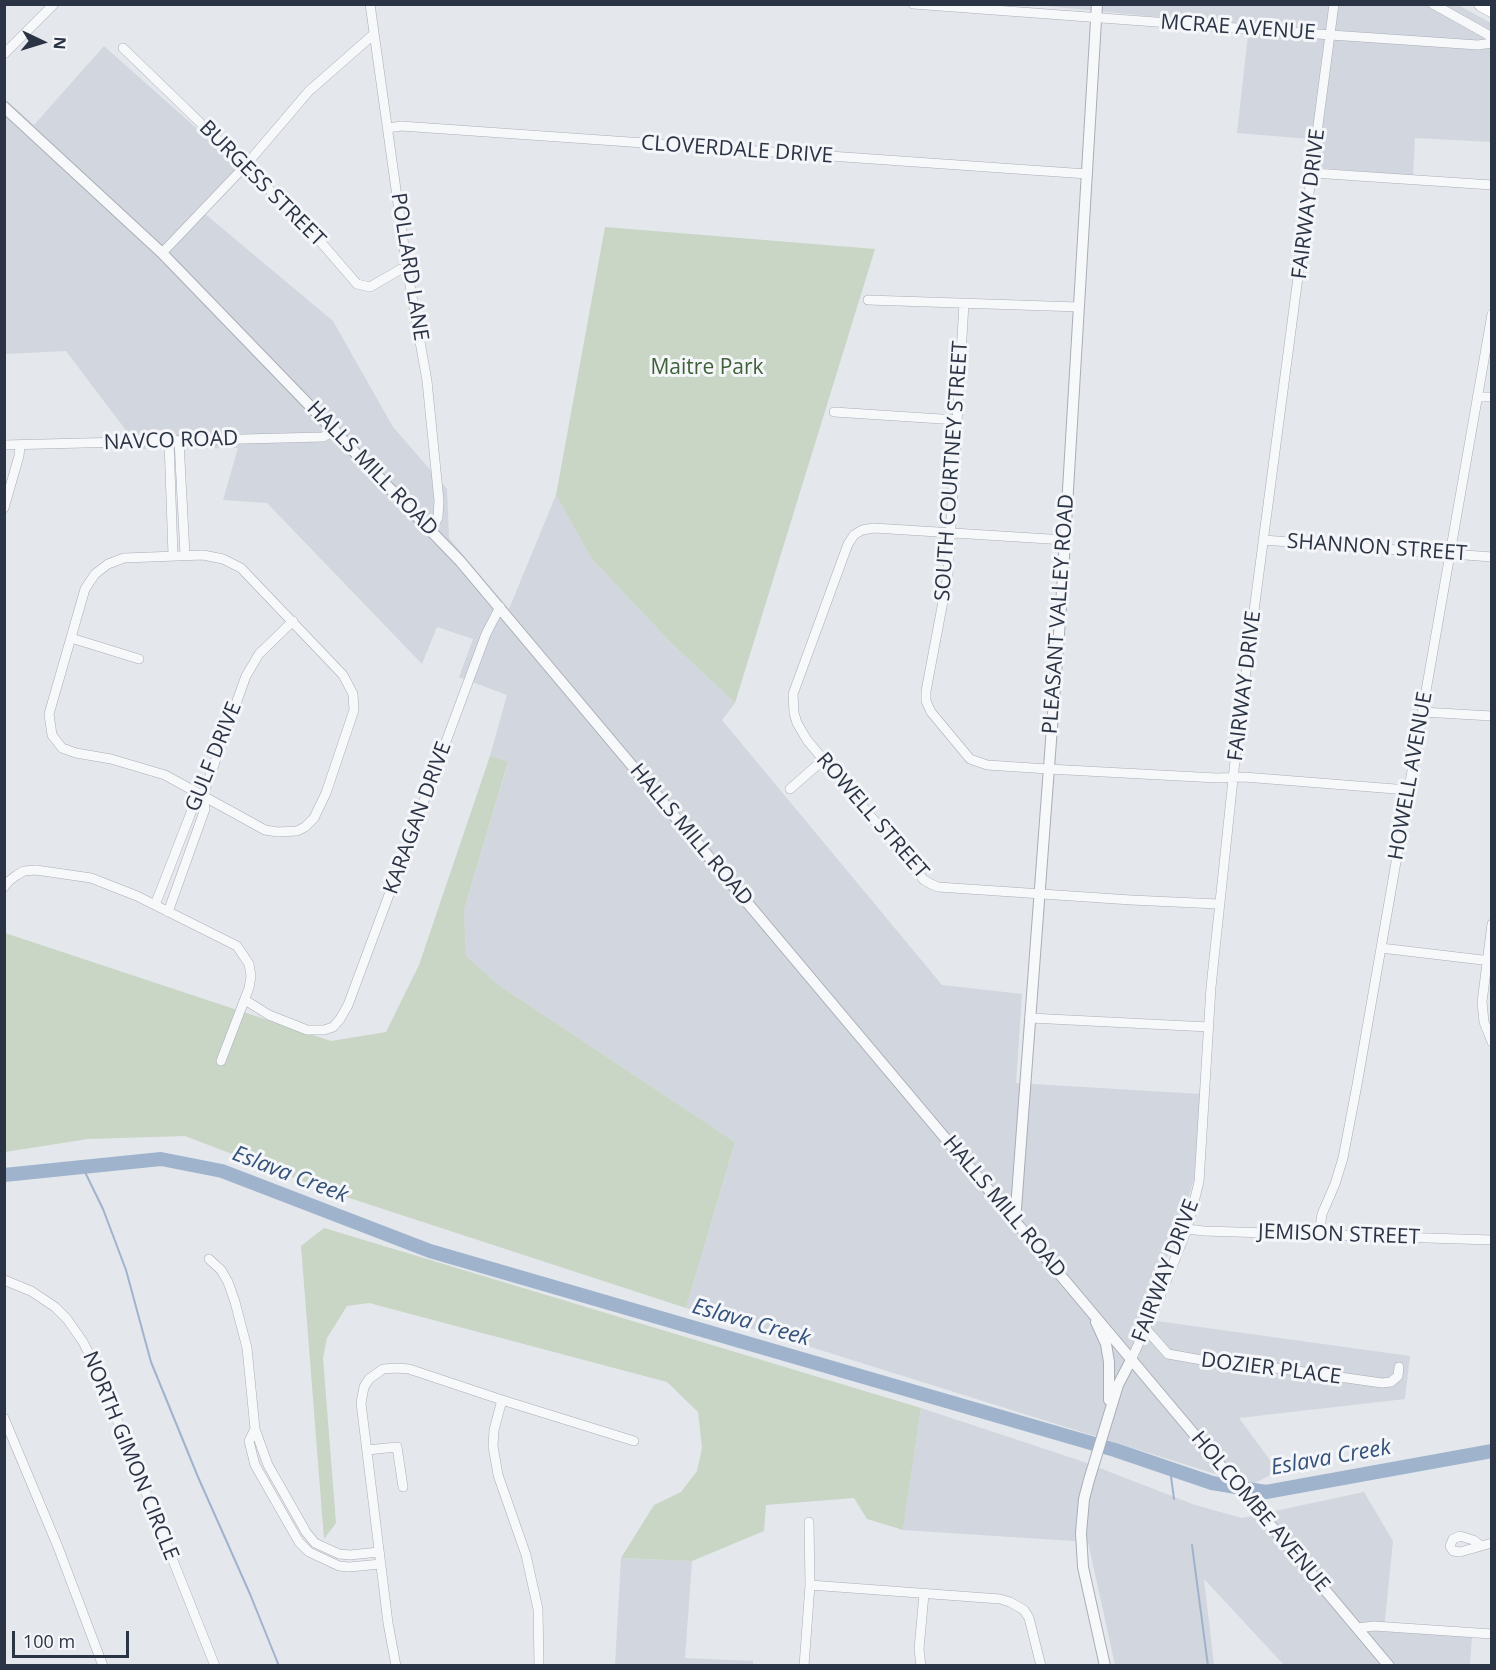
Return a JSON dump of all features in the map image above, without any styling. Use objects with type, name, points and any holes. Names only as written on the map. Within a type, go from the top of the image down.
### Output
[{"type":"main road","points":[[1481,4],[1491,10]]},
{"type":"street","points":[[4,54],[54,4]]},
{"type":"street","name":"POLLARD LANE","points":[[370,4],[407,268],[427,381],[437,471],[438,517],[432,530]]},
{"type":"street","name":"MCRAE AVENUE","points":[[913,4],[1478,45],[1491,43]]},
{"type":"street","name":"PLEASANT VALLEY ROAD","points":[[1015,1222],[1065,540],[1097,4]]},
{"type":"street","name":"FAIRWAY DRIVE","points":[[1132,1358],[1187,1229],[1199,1182],[1218,904],[1263,540],[1334,4]]},
{"type":"street","points":[[1432,4],[1491,37]]},
{"type":"street","points":[[162,253],[245,166],[309,91],[375,34]]},
{"type":"street","name":"BURGESS STREET","points":[[123,48],[306,225],[357,284],[370,286],[407,268]]},
{"type":"street","name":"HALLS MILL ROAD","points":[[4,106],[162,253],[432,530],[500,607],[1015,1222],[1132,1358]]},
{"type":"street","name":"CLOVERDALE DRIVE","points":[[388,128],[401,126],[1087,174]]},
{"type":"street","points":[[1313,173],[1491,185]]},
{"type":"street","points":[[868,300],[1079,307]]},
{"type":"street","name":"SOUTH COURTNEY STREET","points":[[964,303],[948,575],[926,680],[926,700],[931,712],[970,759],[987,765],[1408,790]]},
{"type":"street","name":"HOWELL AVENUE","points":[[1319,1235],[1322,1214],[1343,1158],[1491,314]]},
{"type":"street","points":[[1477,397],[1491,398]]},
{"type":"street","points":[[834,412],[957,420]]},
{"type":"street","name":"NAVCO ROAD","points":[[4,445],[323,437],[335,430]]},
{"type":"street","points":[[174,441],[185,555]]},
{"type":"street","points":[[173,555],[174,441]]},
{"type":"street","points":[[4,508],[20,445]]},
{"type":"street","name":"ROWELL STREET","points":[[1065,540],[874,528],[862,530],[854,535],[848,544],[794,694],[796,723],[823,760],[924,880],[938,887],[1218,904]]},
{"type":"street","name":"SHANNON STREET","points":[[1263,540],[1491,557]]},
{"type":"street","points":[[185,555],[213,556],[241,568],[343,675],[348,684],[355,702],[354,710],[326,793],[314,818],[297,831],[265,830],[165,775],[133,764],[76,753],[62,748],[55,741],[49,724],[49,714],[85,589],[95,574],[108,564],[124,558],[185,555]]},
{"type":"street","name":"KARAGAN DRIVE","points":[[245,1000],[282,1021],[307,1030],[324,1030],[333,1026],[340,1019],[348,1005],[486,634],[500,607]]},
{"type":"street","name":"GULF DRIVE","points":[[154,905],[194,806],[203,795],[246,676],[259,654],[292,621]]},
{"type":"street","points":[[71,638],[140,659]]},
{"type":"street","points":[[1422,712],[1491,716]]},
{"type":"street","points":[[790,789],[823,760]]},
{"type":"street","points":[[168,912],[205,809],[203,795]]},
{"type":"street","points":[[178,846],[190,850]]},
{"type":"street","points":[[4,887],[18,874],[36,870],[91,878],[154,905],[237,946],[249,964],[251,976],[245,1000],[221,1061]]},
{"type":"street","points":[[1490,1040],[1484,1022],[1482,1002],[1489,961],[1491,924]]},
{"type":"street","points":[[1381,948],[1489,961]]},
{"type":"street","points":[[1030,1018],[1209,1028]]},
{"type":"street","name":"JEMISON STREET","points":[[1187,1229],[1491,1240]]},
{"type":"street","points":[[209,1259],[221,1270],[236,1302],[247,1348],[255,1429],[268,1465],[306,1532],[315,1543],[339,1554],[379,1552]]},
{"type":"street","name":"NORTH GIMON CIRCLE","points":[[4,1280],[31,1291],[55,1307],[67,1319],[83,1342],[96,1367],[215,1665]]},
{"type":"street","points":[[1093,1313],[1106,1344],[1109,1362],[1107,1422]]},
{"type":"street","name":"DOZIER PLACE","points":[[1145,1328],[1168,1354],[1213,1362],[1247,1364],[1382,1383],[1391,1382],[1398,1376],[1399,1367]]},
{"type":"street","points":[[1105,1665],[1083,1567],[1081,1533],[1084,1499],[1118,1385],[1132,1358]]},
{"type":"street","name":"HOLCOMBE AVENUE","points":[[1132,1358],[1389,1665]]},
{"type":"street","points":[[396,1665],[388,1623],[361,1403],[364,1387],[369,1379],[382,1370],[409,1369],[634,1441]]},
{"type":"street","points":[[502,1400],[494,1430],[493,1446],[498,1475],[526,1555],[538,1609],[539,1665]]},
{"type":"street","points":[[4,1418],[58,1546],[103,1665]]},
{"type":"street","points":[[255,1429],[249,1441],[255,1465],[299,1542],[309,1552],[339,1566],[349,1568],[381,1564]]},
{"type":"street","points":[[367,1450],[397,1447],[403,1487]]},
{"type":"street","points":[[804,1665],[810,1585],[809,1522]]},
{"type":"street","points":[[1480,1545],[1491,1543]]},
{"type":"street","points":[[810,1585],[1000,1599],[1010,1602],[1024,1610],[1032,1626],[1041,1665]]},
{"type":"street","points":[[920,1664],[919,1649],[924,1594]]},
{"type":"street","points":[[1358,1628],[1374,1626],[1491,1634]]},
{"type":"shaded area","points":[[1037,5],[1458,5],[1491,23],[1491,142],[1415,138],[1413,176],[1321,168],[1323,140],[1237,133],[1249,26]]},
{"type":"shaded area","points":[[104,46],[239,166],[198,208],[333,321],[393,427],[447,489],[449,538],[509,609],[556,495],[591,558],[671,643],[735,703],[722,720],[942,985],[1022,994],[1016,1083],[1201,1094],[1194,1179],[1181,1222],[1142,1319],[1410,1356],[1405,1399],[1239,1418],[1278,1471],[1251,1485],[686,1308],[735,1142],[500,986],[466,956],[464,910],[508,763],[490,756],[507,695],[459,677],[473,639],[437,627],[422,664],[267,503],[223,500],[238,448],[140,449],[66,351],[5,354],[4,98],[34,125]]},
{"type":"shaded area","points":[[921,1408],[1084,1462],[1195,1505],[1242,1518],[1364,1492],[1393,1541],[1384,1630],[1472,1635],[1470,1665],[1284,1665],[1204,1579],[1214,1665],[1115,1665],[1088,1542],[903,1530]]},
{"type":"shaded area","points":[[621,1558],[692,1561],[685,1658],[753,1661],[753,1665],[615,1665]]},
{"type":"green space","name":"Maitre Park","points":[[605,227],[875,249],[735,703],[671,643],[591,558],[556,495]]},
{"type":"green space","points":[[490,756],[508,762],[464,910],[466,956],[500,986],[735,1142],[686,1308],[334,1193],[185,1136],[88,1139],[5,1152],[5,933],[331,1041],[386,1032],[419,965]]},
{"type":"green space","points":[[324,1228],[921,1408],[903,1530],[867,1519],[854,1498],[766,1505],[764,1531],[692,1561],[621,1558],[654,1505],[681,1492],[697,1471],[702,1448],[698,1412],[667,1382],[369,1303],[347,1306],[327,1338],[323,1358],[336,1523],[324,1539],[301,1246]]},
{"type":"waterway","name":"Eslava Creek","points":[[4,1175],[161,1159],[222,1171],[430,1251],[1115,1450],[1212,1483],[1266,1492],[1492,1451]]},
{"type":"waterway","points":[[83,1168],[103,1209],[126,1270],[151,1362],[279,1666]]},
{"type":"waterway","points":[[1170,1469],[1174,1499]]},
{"type":"waterway","points":[[1192,1545],[1208,1666]]}]
